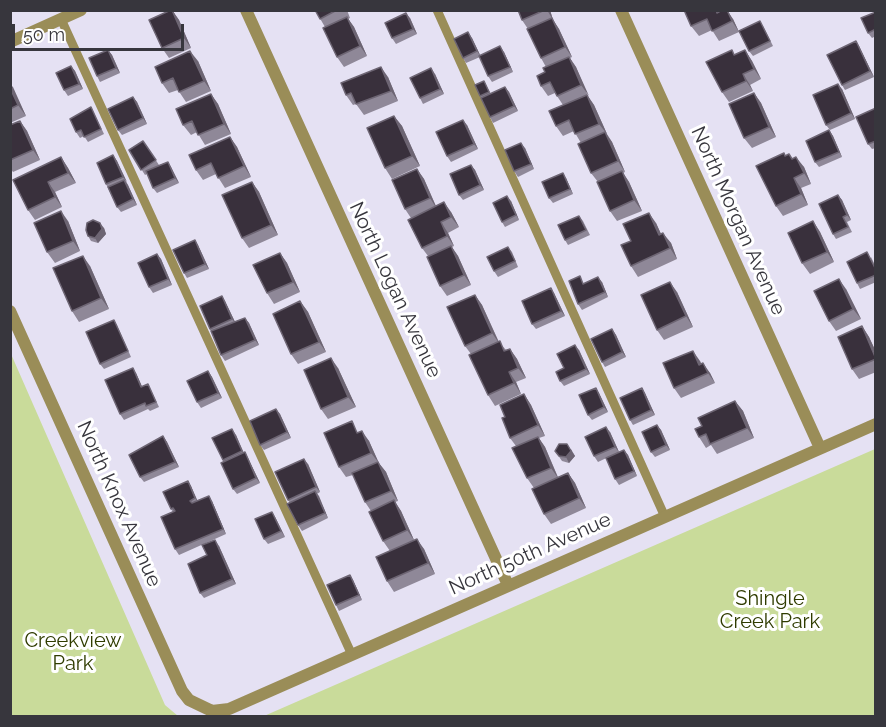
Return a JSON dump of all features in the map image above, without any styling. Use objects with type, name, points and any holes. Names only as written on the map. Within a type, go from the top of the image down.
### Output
[{"type":"street","points":[[10,42],[81,10]]},
{"type":"street","name":"North Logan Avenue","points":[[246,10],[508,585]]},
{"type":"street","name":"North Morgan Avenue","points":[[621,10],[820,448]]},
{"type":"street","name":"North Knox Avenue","points":[[10,311],[182,691],[199,707]]},
{"type":"street","name":"North 50th Avenue","points":[[199,707],[212,711],[230,709],[876,424]]},
{"type":"lane","points":[[437,10],[665,517]]},
{"type":"lane","points":[[61,19],[352,655]]},
{"type":"green space","name":"Creekview Park","points":[[11,354],[165,705],[178,716],[11,716]]},
{"type":"green space","name":"Shingle Creek Park","points":[[875,449],[875,716],[264,716]]},
{"type":"building","points":[[172,10],[184,38],[162,48],[149,20]]},
{"type":"building","points":[[315,10],[337,10],[320,19]]},
{"type":"building","points":[[518,10],[545,10],[522,20]]},
{"type":"building","points":[[684,10],[716,10],[717,13],[727,10],[732,21],[712,31],[707,19],[691,26]]},
{"type":"building","points":[[876,12],[876,29],[868,33],[861,18]]},
{"type":"building","points":[[406,13],[413,29],[392,38],[385,23]]},
{"type":"building","points":[[347,17],[360,46],[337,57],[323,28]]},
{"type":"building","points":[[552,18],[565,47],[541,58],[527,29]]},
{"type":"building","points":[[760,21],[770,41],[749,51],[739,31]]},
{"type":"building","points":[[468,32],[477,51],[463,58],[454,39]]},
{"type":"building","points":[[856,41],[870,71],[842,85],[827,55]]},
{"type":"building","points":[[500,46],[510,67],[488,76],[479,56]]},
{"type":"building","points":[[108,50],[116,68],[97,76],[89,58]]},
{"type":"building","points":[[732,50],[734,55],[745,50],[754,69],[743,74],[746,81],[722,92],[706,62]]},
{"type":"building","points":[[190,51],[204,81],[179,92],[173,78],[162,83],[155,67]]},
{"type":"building","points":[[569,57],[581,85],[557,96],[550,82],[541,86],[537,76],[545,72],[543,68]]},
{"type":"building","points":[[71,66],[79,84],[64,90],[56,73]]},
{"type":"building","points":[[381,67],[391,91],[356,104],[351,93],[346,95],[341,83]]},
{"type":"building","points":[[431,68],[440,89],[420,98],[410,78]]},
{"type":"building","points":[[484,81],[489,92],[480,96],[475,85]]},
{"type":"building","points":[[838,84],[851,113],[826,125],[813,95]]},
{"type":"building","points":[[505,87],[514,106],[490,117],[481,98]]},
{"type":"building","points":[[10,88],[18,105],[10,109]]},
{"type":"building","points":[[754,93],[769,127],[744,138],[729,104]]},
{"type":"building","points":[[211,94],[224,124],[198,135],[192,121],[183,125],[176,109]]},
{"type":"building","points":[[587,95],[599,124],[575,134],[569,120],[556,126],[549,111]]},
{"type":"building","points":[[133,97],[143,118],[118,130],[108,109]]},
{"type":"building","points":[[91,107],[101,129],[84,137],[81,130],[76,132],[70,119]]},
{"type":"building","points":[[876,108],[876,141],[868,144],[856,117]]},
{"type":"building","points":[[394,116],[412,156],[385,168],[367,128]]},
{"type":"building","points":[[463,120],[474,144],[447,156],[436,132]]},
{"type":"building","points":[[20,121],[33,150],[10,160],[10,125]]},
{"type":"building","points":[[829,130],[839,152],[815,162],[806,141]]},
{"type":"building","points":[[605,132],[618,161],[591,173],[578,144]]},
{"type":"building","points":[[230,137],[244,166],[218,178],[211,163],[196,170],[189,155]]},
{"type":"building","points":[[143,141],[156,160],[141,170],[129,150]]},
{"type":"building","points":[[521,143],[531,164],[514,171],[505,150]]},
{"type":"building","points":[[784,153],[785,156],[789,154],[792,159],[796,157],[804,173],[794,178],[801,194],[776,206],[756,166]]},
{"type":"building","points":[[113,155],[123,177],[106,184],[97,163]]},
{"type":"building","points":[[61,157],[68,173],[48,182],[55,197],[28,210],[13,180]]},
{"type":"building","points":[[168,162],[175,178],[153,188],[146,171]]},
{"type":"building","points":[[471,165],[480,185],[459,195],[450,174]]},
{"type":"building","points":[[417,169],[430,198],[405,209],[392,180]]},
{"type":"building","points":[[622,171],[634,200],[610,211],[597,182]]},
{"type":"building","points":[[563,173],[570,189],[549,198],[542,182]]},
{"type":"building","points":[[124,180],[133,199],[117,207],[108,187]]},
{"type":"building","points":[[252,182],[271,225],[242,238],[222,195]]},
{"type":"building","points":[[838,195],[847,215],[843,217],[848,227],[833,234],[819,204]]},
{"type":"building","points":[[507,196],[516,215],[502,222],[493,203]]},
{"type":"building","points":[[444,202],[451,217],[441,222],[447,236],[422,248],[408,220]]},
{"type":"building","points":[[61,211],[73,241],[47,252],[34,223]]},
{"type":"building","points":[[649,213],[659,235],[663,233],[670,248],[631,266],[621,245],[631,241],[623,224]]},
{"type":"building","points":[[579,216],[586,230],[565,240],[558,225]]},
{"type":"building","points":[[93,220],[100,223],[102,229],[95,238],[88,236],[86,230],[87,223]]},
{"type":"building","points":[[813,221],[827,252],[802,263],[788,233]]},
{"type":"building","points":[[195,240],[205,264],[184,273],[173,250]]},
{"type":"building","points":[[451,246],[464,275],[440,286],[427,257]]},
{"type":"building","points":[[508,247],[515,261],[494,271],[487,257]]},
{"type":"building","points":[[867,252],[876,270],[876,275],[857,283],[847,262]]},
{"type":"building","points":[[280,253],[293,282],[267,293],[253,265]]},
{"type":"building","points":[[157,254],[168,279],[149,287],[138,263]]},
{"type":"building","points":[[83,256],[101,298],[72,311],[53,268]]},
{"type":"building","points":[[580,276],[583,284],[598,277],[605,292],[578,304],[569,281]]},
{"type":"building","points":[[839,279],[853,309],[829,321],[814,291]]},
{"type":"building","points":[[670,282],[686,316],[657,330],[641,295]]},
{"type":"building","points":[[551,288],[561,311],[532,324],[522,301]]},
{"type":"building","points":[[475,295],[492,333],[465,346],[447,307]]},
{"type":"building","points":[[222,296],[232,319],[210,329],[200,306]]},
{"type":"building","points":[[300,301],[319,342],[291,354],[273,314]]},
{"type":"building","points":[[245,318],[255,340],[221,355],[211,331]]},
{"type":"building","points":[[114,320],[128,351],[100,364],[86,332]]},
{"type":"building","points":[[862,326],[876,359],[852,369],[838,337]]},
{"type":"building","points":[[612,329],[622,352],[602,362],[591,339]]},
{"type":"building","points":[[500,341],[504,351],[510,349],[518,368],[509,372],[514,383],[488,395],[469,355]]},
{"type":"building","points":[[575,345],[586,369],[560,381],[556,372],[564,368],[557,354]]},
{"type":"building","points":[[693,351],[699,365],[703,363],[708,373],[674,388],[663,363]]},
{"type":"building","points":[[331,358],[348,397],[321,409],[304,370]]},
{"type":"building","points":[[133,368],[141,387],[148,384],[156,402],[146,406],[145,403],[120,414],[105,380]]},
{"type":"building","points":[[208,371],[218,393],[197,402],[187,381]]},
{"type":"building","points":[[596,388],[604,407],[588,415],[579,395]]},
{"type":"building","points":[[642,388],[651,410],[630,420],[620,398]]},
{"type":"building","points":[[524,394],[538,425],[510,438],[502,418],[505,417],[500,405]]},
{"type":"building","points":[[735,401],[747,428],[710,444],[706,434],[699,437],[695,429],[702,426],[698,418]]},
{"type":"building","points":[[276,409],[287,432],[260,445],[250,421]]},
{"type":"building","points":[[352,421],[357,433],[362,431],[371,453],[339,467],[324,433]]},
{"type":"building","points":[[657,425],[666,445],[651,452],[642,432]]},
{"type":"building","points":[[606,427],[615,447],[594,456],[585,437]]},
{"type":"building","points":[[232,429],[242,451],[223,460],[212,438]]},
{"type":"building","points":[[163,436],[175,462],[140,477],[129,455]]},
{"type":"building","points":[[538,437],[551,468],[527,478],[512,448]]},
{"type":"building","points":[[559,444],[567,444],[571,451],[566,457],[559,456],[555,451]]},
{"type":"building","points":[[624,450],[634,471],[615,479],[606,458]]},
{"type":"building","points":[[245,452],[256,478],[233,489],[221,463]]},
{"type":"building","points":[[304,459],[316,487],[288,500],[275,472]]},
{"type":"building","points":[[378,462],[391,491],[365,502],[352,473]]},
{"type":"building","points":[[568,473],[579,498],[544,514],[532,489]]},
{"type":"building","points":[[188,481],[195,498],[190,501],[192,503],[209,496],[223,529],[175,549],[161,517],[175,511],[171,509],[163,492]]},
{"type":"building","points":[[315,491],[325,513],[298,525],[287,504]]},
{"type":"building","points":[[394,500],[407,530],[383,541],[369,512]]},
{"type":"building","points":[[272,512],[281,531],[264,539],[255,519]]},
{"type":"building","points":[[417,539],[428,563],[387,581],[376,557]]},
{"type":"building","points":[[215,540],[232,579],[200,593],[188,564],[207,555],[202,545]]},
{"type":"building","points":[[350,575],[359,595],[336,605],[327,585]]}]
